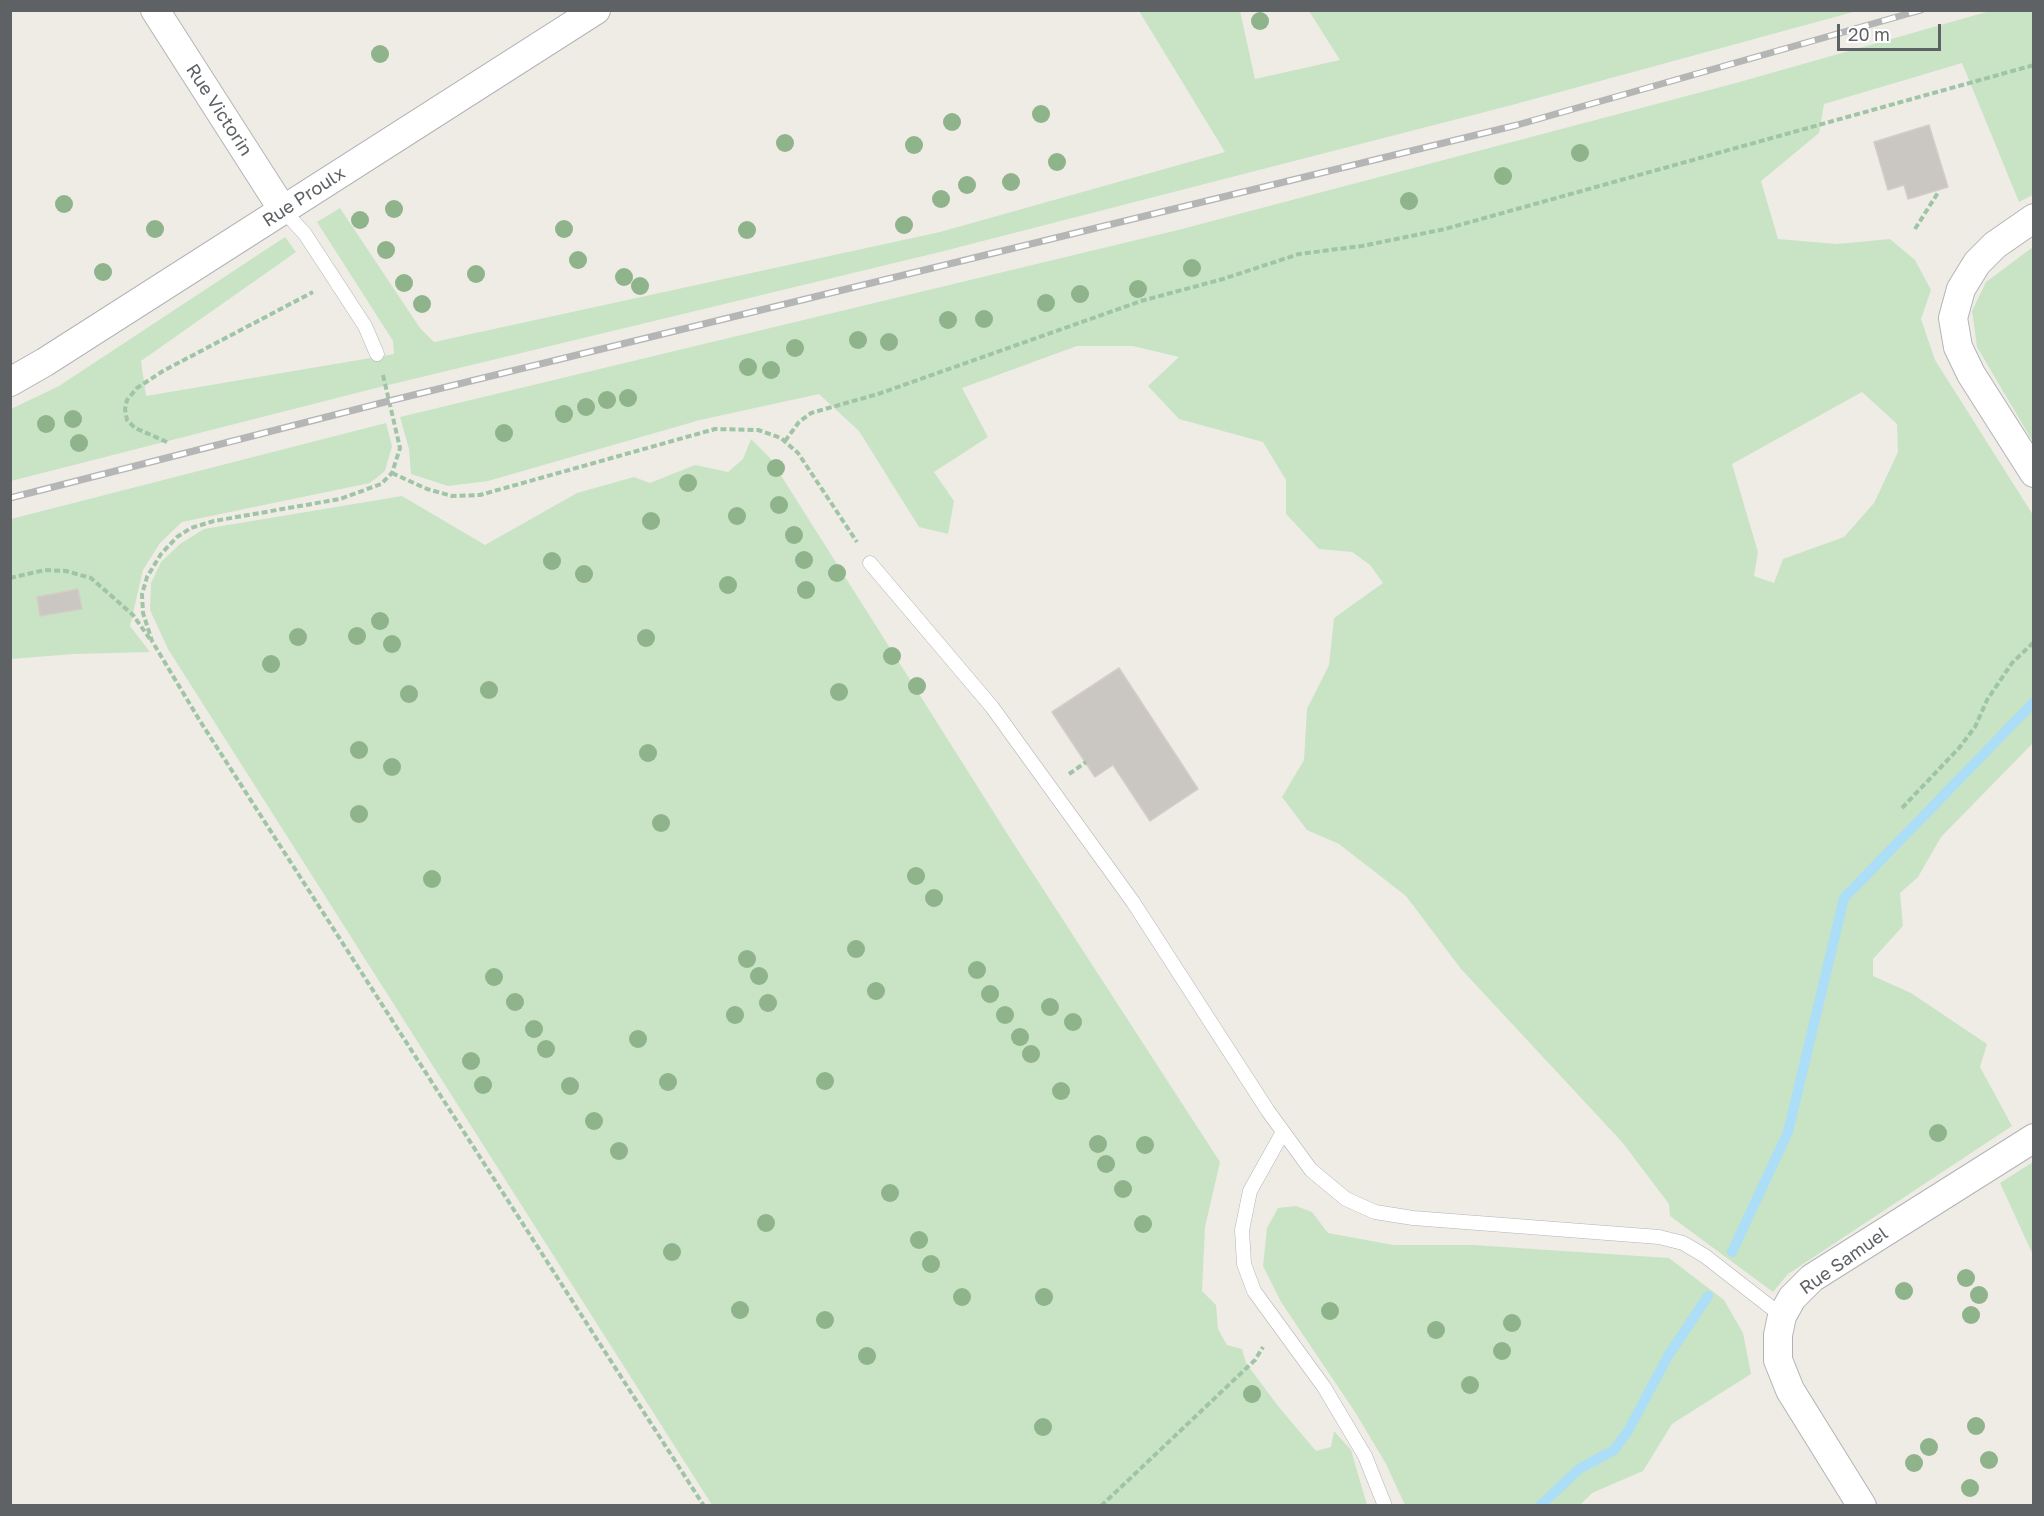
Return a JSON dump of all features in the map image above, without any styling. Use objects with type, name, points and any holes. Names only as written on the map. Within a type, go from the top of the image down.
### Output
[{"type":"street","name":"Rue Victorin","points":[[155,10],[284,210]]},
{"type":"street","name":"Rue Proulx","points":[[10,382],[45,362],[596,10]]},
{"type":"street","points":[[2034,218],[1995,245],[1977,263],[1961,289],[1953,318],[1958,347],[1971,374],[2034,473]]},
{"type":"street","name":"Rue Samuel","points":[[1862,1506],[1790,1390],[1778,1360],[1778,1335],[1782,1316],[1792,1298],[1812,1278],[2034,1138]]},
{"type":"lane","points":[[284,210],[305,234],[365,326],[377,354]]},
{"type":"lane","points":[[870,563],[992,707],[1133,902],[1283,1132],[1311,1170],[1346,1199],[1375,1212],[1425,1219],[1659,1237],[1683,1243],[1705,1256],[1782,1316]]},
{"type":"lane","points":[[1283,1132],[1250,1191],[1242,1230],[1244,1264],[1254,1291],[1324,1388],[1365,1456],[1385,1506]]},
{"type":"path","points":[[785,441],[799,422],[811,413],[878,394],[1141,301],[1223,279],[1299,254],[1362,246],[1456,226],[2034,65]]},
{"type":"path","points":[[1915,228],[1938,190]]},
{"type":"path","points":[[167,442],[135,428],[127,420],[127,400],[137,388],[163,371],[335,280]]},
{"type":"path","points":[[152,642],[143,613],[142,594],[147,577],[161,554],[177,537],[191,528],[214,521],[348,496],[381,484],[392,473],[400,448],[377,354]]},
{"type":"path","points":[[392,473],[427,489],[452,496],[480,495],[715,429],[758,430],[785,441],[798,453],[870,563]]},
{"type":"path","points":[[10,578],[45,570],[66,571],[91,578],[133,615],[704,1506]]},
{"type":"path","points":[[1902,808],[1959,748],[1975,727],[1987,700],[2012,663],[2034,642]]},
{"type":"path","points":[[1101,1506],[1255,1360],[1264,1346],[1282,1330]]},
{"type":"green space","points":[[1139,11],[1240,11],[1255,79],[1340,60],[1309,11],[1857,11],[1512,105],[940,252],[376,388],[11,481],[11,409],[59,386],[285,237],[296,252],[141,361],[146,396],[394,354],[393,341],[317,222],[340,208],[420,328],[434,342],[940,232],[1225,152]]},
{"type":"green space","points":[[1990,11],[2033,11],[2033,195],[2019,202],[1962,63],[1824,104],[1819,133],[1761,181],[1778,239],[1837,244],[1890,239],[1915,260],[1931,290],[1921,319],[1935,360],[2033,515],[2033,743],[1941,837],[1918,877],[1900,893],[1903,926],[1873,959],[1873,976],[1911,993],[1987,1044],[1980,1067],[2012,1126],[1788,1274],[1773,1292],[1670,1216],[1669,1204],[1622,1142],[1461,969],[1406,896],[1339,844],[1307,830],[1282,797],[1304,760],[1307,709],[1329,665],[1334,618],[1383,583],[1370,565],[1352,552],[1319,549],[1286,514],[1286,480],[1263,442],[1179,419],[1148,386],[1179,357],[1133,346],[1077,346],[962,388],[988,437],[934,472],[954,501],[948,534],[919,527],[859,431],[819,394],[700,420],[488,481],[448,486],[411,474],[409,449],[400,417],[1178,230],[1736,83]],"holes":[[[1862,392],[1897,424],[1898,452],[1874,503],[1844,537],[1783,559],[1774,583],[1754,576],[1758,552],[1732,464]]]},
{"type":"green space","points":[[2033,247],[2033,442],[1977,347],[1972,311],[1986,282]]},
{"type":"green space","points":[[386,423],[392,446],[385,471],[370,483],[182,522],[160,543],[143,570],[130,626],[150,652],[73,654],[11,659],[11,519]]},
{"type":"green space","points":[[751,439],[770,458],[1010,838],[1220,1162],[1205,1227],[1202,1291],[1216,1305],[1218,1329],[1227,1345],[1242,1349],[1246,1363],[1316,1451],[1331,1447],[1334,1431],[1351,1450],[1367,1505],[712,1505],[168,649],[150,610],[151,583],[161,562],[180,544],[204,529],[402,496],[485,545],[577,493],[634,477],[650,483],[695,465],[728,472],[743,459]]},
{"type":"green space","points":[[2033,1162],[2033,1255],[2000,1183]]},
{"type":"green space","points":[[1296,1206],[1312,1212],[1328,1233],[1393,1245],[1473,1245],[1669,1258],[1724,1300],[1743,1333],[1751,1374],[1672,1424],[1643,1471],[1592,1493],[1580,1505],[1405,1505],[1386,1464],[1355,1412],[1281,1302],[1263,1266],[1267,1228],[1278,1208]]},
{"type":"building","points":[[1929,125],[1948,187],[1908,199],[1904,185],[1888,190],[1874,142]]},
{"type":"building","points":[[78,589],[82,609],[40,616],[37,597]]},
{"type":"building","points":[[1119,668],[1198,789],[1150,821],[1113,765],[1095,777],[1052,712]]},
{"type":"waterway","points":[[1732,1252],[1788,1132],[1844,898],[2034,702]]},
{"type":"waterway","points":[[1540,1506],[1579,1469],[1614,1450],[1628,1431],[1668,1356],[1708,1296]]},
{"type":"railway","points":[[10,498],[389,401],[1517,125],[1921,10]]}]
